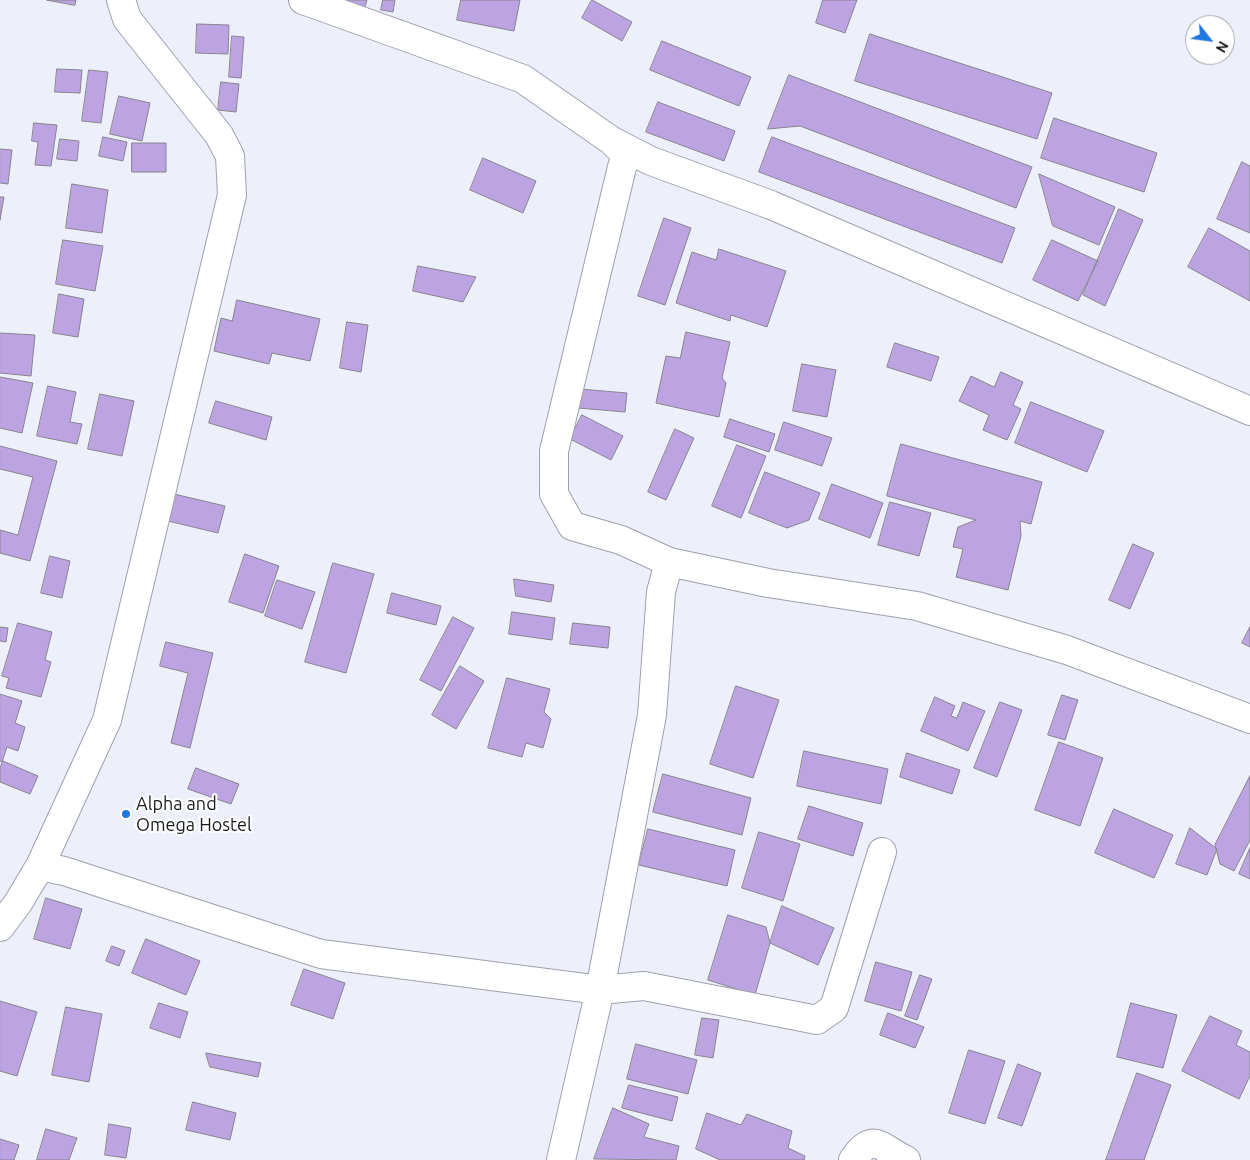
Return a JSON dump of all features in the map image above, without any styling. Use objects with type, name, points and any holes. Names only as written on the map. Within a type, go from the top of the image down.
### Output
[{"type":"street","points":[[0,927],[40,866],[107,720],[232,195],[230,156],[219,135],[127,19],[121,0]]},
{"type":"street","points":[[303,0],[523,79],[612,141],[651,160],[771,205],[1250,411]]},
{"type":"street","points":[[612,141],[627,156],[622,167],[554,451],[554,494],[572,526],[621,540],[670,562],[768,583],[917,606],[1067,650],[1250,719]]},
{"type":"street","points":[[561,1160],[600,990],[652,715],[661,592],[670,562]]},
{"type":"street","points":[[40,866],[64,871],[321,954],[600,990],[644,986],[818,1020],[834,1008],[882,852]]},
{"type":"street","points":[[853,1160],[861,1147],[868,1142],[875,1143],[906,1160]]},
{"type":"building","points":[[47,0],[76,0],[75,5]]},
{"type":"building","points":[[335,0],[367,0],[365,7]]},
{"type":"building","points":[[383,0],[395,0],[393,12],[381,10]]},
{"type":"building","points":[[461,0],[520,0],[514,31],[457,20]]},
{"type":"building","points":[[592,0],[632,22],[622,41],[582,18]]},
{"type":"building","points":[[823,0],[857,0],[845,33],[816,23]]},
{"type":"building","points":[[197,24],[229,25],[228,54],[196,53]]},
{"type":"building","points":[[870,34],[1052,93],[1037,139],[855,81]]},
{"type":"building","points":[[232,36],[244,37],[241,78],[229,77]]},
{"type":"building","points":[[662,41],[751,77],[739,106],[650,70]]},
{"type":"building","points":[[57,69],[82,70],[80,93],[55,92]]},
{"type":"building","points":[[89,70],[108,72],[101,123],[82,121]]},
{"type":"building","points":[[789,75],[1032,167],[1016,208],[800,126],[768,129]]},
{"type":"building","points":[[221,82],[239,84],[236,112],[218,110]]},
{"type":"building","points":[[119,96],[150,103],[142,141],[110,134]]},
{"type":"building","points":[[658,102],[735,131],[724,161],[646,132]]},
{"type":"building","points":[[1054,118],[1157,153],[1144,192],[1041,158]]},
{"type":"building","points":[[34,123],[57,125],[51,166],[35,165],[38,142],[32,141]]},
{"type":"building","points":[[103,137],[127,142],[123,161],[99,156]]},
{"type":"building","points":[[772,137],[1015,228],[1002,263],[759,172]]},
{"type":"building","points":[[60,139],[79,141],[77,161],[57,159]]},
{"type":"building","points":[[132,143],[166,143],[166,172],[132,172]]},
{"type":"building","points":[[0,149],[12,150],[8,184],[0,183]]},
{"type":"building","points":[[483,158],[536,181],[523,213],[470,190]]},
{"type":"building","points":[[1242,162],[1250,166],[1250,233],[1217,219]]},
{"type":"building","points":[[1039,174],[1115,207],[1099,245],[1053,226]]},
{"type":"building","points":[[72,184],[108,190],[102,233],[66,228]]},
{"type":"building","points":[[0,197],[4,197],[0,220]]},
{"type":"building","points":[[1119,209],[1143,220],[1105,306],[1083,295]]},
{"type":"building","points":[[664,218],[691,228],[665,305],[638,296]]},
{"type":"building","points":[[1209,228],[1250,251],[1250,301],[1188,267]]},
{"type":"building","points":[[63,240],[103,246],[95,291],[56,284]]},
{"type":"building","points":[[1052,240],[1098,261],[1078,301],[1033,280]]},
{"type":"building","points":[[719,249],[786,271],[767,327],[731,315],[730,321],[676,303],[692,252],[716,260]]},
{"type":"building","points":[[418,266],[476,277],[463,302],[413,291]]},
{"type":"building","points":[[59,294],[84,299],[78,337],[53,333]]},
{"type":"building","points":[[237,300],[320,319],[310,361],[272,353],[269,364],[214,351],[221,318],[232,321]]},
{"type":"building","points":[[347,322],[368,325],[361,372],[340,368]]},
{"type":"building","points":[[686,332],[730,342],[722,378],[726,383],[719,417],[656,403],[666,356],[680,358]]},
{"type":"building","points":[[0,333],[35,335],[31,376],[0,373]]},
{"type":"building","points":[[895,343],[939,357],[931,381],[887,367]]},
{"type":"building","points":[[802,364],[836,370],[827,417],[793,411]]},
{"type":"building","points":[[1001,372],[1023,382],[1013,405],[1021,409],[1007,440],[983,430],[989,415],[959,401],[971,376],[994,387]]},
{"type":"building","points":[[0,377],[33,383],[22,433],[0,428]]},
{"type":"building","points":[[48,386],[76,392],[70,422],[82,424],[77,444],[37,436]]},
{"type":"building","points":[[580,389],[627,393],[625,412],[578,408]]},
{"type":"building","points":[[100,394],[134,401],[122,456],[88,449]]},
{"type":"building","points":[[216,401],[272,417],[266,440],[209,423]]},
{"type":"building","points":[[1031,402],[1104,431],[1087,472],[1015,443]]},
{"type":"building","points":[[582,415],[623,436],[611,460],[570,439]]},
{"type":"building","points":[[730,419],[775,434],[769,452],[724,437]]},
{"type":"building","points":[[784,422],[832,438],[822,466],[775,450]]},
{"type":"building","points":[[675,429],[694,438],[666,500],[648,492]]},
{"type":"building","points":[[901,444],[1042,482],[1031,524],[1020,521],[1021,536],[1008,590],[956,577],[963,549],[953,547],[958,527],[976,520],[887,496]]},
{"type":"building","points":[[737,445],[766,456],[741,518],[712,506]]},
{"type":"building","points":[[0,446],[57,461],[30,561],[0,553],[0,530],[18,535],[33,477],[0,469]]},
{"type":"building","points":[[765,472],[820,493],[809,520],[787,528],[749,513]]},
{"type":"building","points":[[832,484],[883,503],[870,538],[819,519]]},
{"type":"building","points":[[174,494],[225,506],[218,533],[168,521]]},
{"type":"building","points":[[890,502],[931,513],[919,556],[878,545]]},
{"type":"building","points":[[1133,544],[1154,553],[1130,609],[1109,600]]},
{"type":"building","points":[[245,554],[279,566],[263,613],[229,602]]},
{"type":"building","points":[[50,556],[70,561],[62,598],[41,593]]},
{"type":"building","points":[[333,563],[374,574],[346,673],[305,662]]},
{"type":"building","points":[[514,579],[554,585],[551,602],[516,596]]},
{"type":"building","points":[[277,580],[315,592],[302,629],[265,616]]},
{"type":"building","points":[[392,593],[441,606],[436,625],[387,613]]},
{"type":"building","points":[[512,612],[555,618],[552,640],[509,634]]},
{"type":"building","points":[[453,617],[474,628],[441,691],[420,680]]},
{"type":"building","points":[[18,623],[52,632],[45,660],[51,662],[41,697],[6,688],[9,678],[2,676]]},
{"type":"building","points":[[573,623],[610,627],[608,648],[570,644]]},
{"type":"building","points":[[0,627],[8,628],[6,642],[0,641]]},
{"type":"building","points":[[1250,627],[1250,647],[1242,643]]},
{"type":"building","points":[[166,642],[213,653],[190,748],[171,743],[188,673],[160,666]]},
{"type":"building","points":[[460,666],[484,681],[456,729],[432,715]]},
{"type":"building","points":[[507,678],[550,689],[544,712],[551,719],[543,748],[526,743],[522,757],[488,748]]},
{"type":"building","points":[[736,686],[779,700],[753,778],[710,764]]},
{"type":"building","points":[[0,694],[22,701],[15,723],[25,727],[18,751],[7,747],[2,762],[0,761]]},
{"type":"building","points":[[1062,695],[1078,700],[1065,740],[1048,735]]},
{"type":"building","points":[[935,697],[955,706],[951,716],[957,718],[963,702],[985,711],[968,751],[921,731]]},
{"type":"building","points":[[1000,702],[1022,710],[997,777],[974,768]]},
{"type":"building","points":[[1059,742],[1103,758],[1080,826],[1035,810]]},
{"type":"building","points":[[804,751],[888,769],[881,804],[797,786]]},
{"type":"building","points":[[907,753],[960,770],[952,794],[900,777]]},
{"type":"building","points":[[3,761],[38,776],[30,794],[0,782],[0,768]]},
{"type":"building","points":[[196,768],[239,784],[231,804],[188,789]]},
{"type":"building","points":[[663,774],[751,798],[742,835],[653,812]]},
{"type":"building","points":[[1250,776],[1250,840],[1234,871],[1220,864],[1215,845]]},
{"type":"building","points":[[809,806],[863,823],[853,856],[798,839]]},
{"type":"building","points":[[1114,809],[1173,835],[1154,878],[1095,853]]},
{"type":"building","points":[[1190,828],[1217,849],[1207,875],[1176,864]]},
{"type":"building","points":[[648,829],[735,850],[727,886],[639,865]]},
{"type":"building","points":[[759,832],[800,844],[783,901],[742,888]]},
{"type":"building","points":[[1250,848],[1250,879],[1239,874]]},
{"type":"building","points":[[46,898],[82,909],[70,949],[34,939]]},
{"type":"building","points":[[782,906],[834,928],[818,965],[770,943]]},
{"type":"building","points":[[728,915],[766,927],[770,943],[755,995],[708,980]]},
{"type":"building","points":[[146,939],[200,961],[186,995],[132,973]]},
{"type":"building","points":[[112,946],[125,951],[119,966],[106,961]]},
{"type":"building","points":[[876,962],[912,972],[901,1011],[865,1001]]},
{"type":"building","points":[[304,969],[345,983],[333,1019],[291,1005]]},
{"type":"building","points":[[920,975],[932,979],[917,1020],[905,1016]]},
{"type":"building","points":[[0,1001],[37,1012],[17,1076],[0,1071]]},
{"type":"building","points":[[159,1003],[188,1012],[180,1038],[150,1028]]},
{"type":"building","points":[[1131,1003],[1177,1015],[1163,1068],[1117,1057]]},
{"type":"building","points":[[66,1007],[102,1014],[89,1082],[52,1075]]},
{"type":"building","points":[[888,1013],[924,1027],[915,1048],[880,1035]]},
{"type":"building","points":[[1210,1016],[1242,1031],[1236,1045],[1250,1052],[1250,1076],[1239,1099],[1182,1071]]},
{"type":"building","points":[[702,1018],[719,1020],[713,1058],[695,1055]]},
{"type":"building","points":[[636,1044],[697,1060],[688,1094],[627,1079]]},
{"type":"building","points":[[969,1050],[1005,1061],[985,1124],[949,1113]]},
{"type":"building","points":[[206,1053],[261,1063],[258,1077],[210,1067]]},
{"type":"building","points":[[1018,1064],[1041,1073],[1022,1126],[998,1118]]},
{"type":"building","points":[[1137,1073],[1171,1085],[1144,1160],[1106,1160]]},
{"type":"building","points":[[629,1085],[678,1097],[672,1121],[622,1108]]},
{"type":"building","points":[[193,1102],[236,1113],[230,1140],[186,1130]]},
{"type":"building","points":[[613,1108],[649,1124],[644,1137],[679,1146],[676,1160],[594,1159]]},
{"type":"building","points":[[707,1113],[741,1125],[747,1114],[792,1131],[788,1148],[805,1156],[804,1160],[720,1160],[696,1149]]},
{"type":"building","points":[[109,1124],[131,1128],[126,1158],[105,1155]]},
{"type":"building","points":[[46,1129],[77,1138],[69,1160],[37,1160]]},
{"type":"building","points":[[0,1139],[19,1145],[14,1160],[0,1160]]},
{"type":"place","name":"Alpha and Omega Hostel","points":[[126,814]]}]
